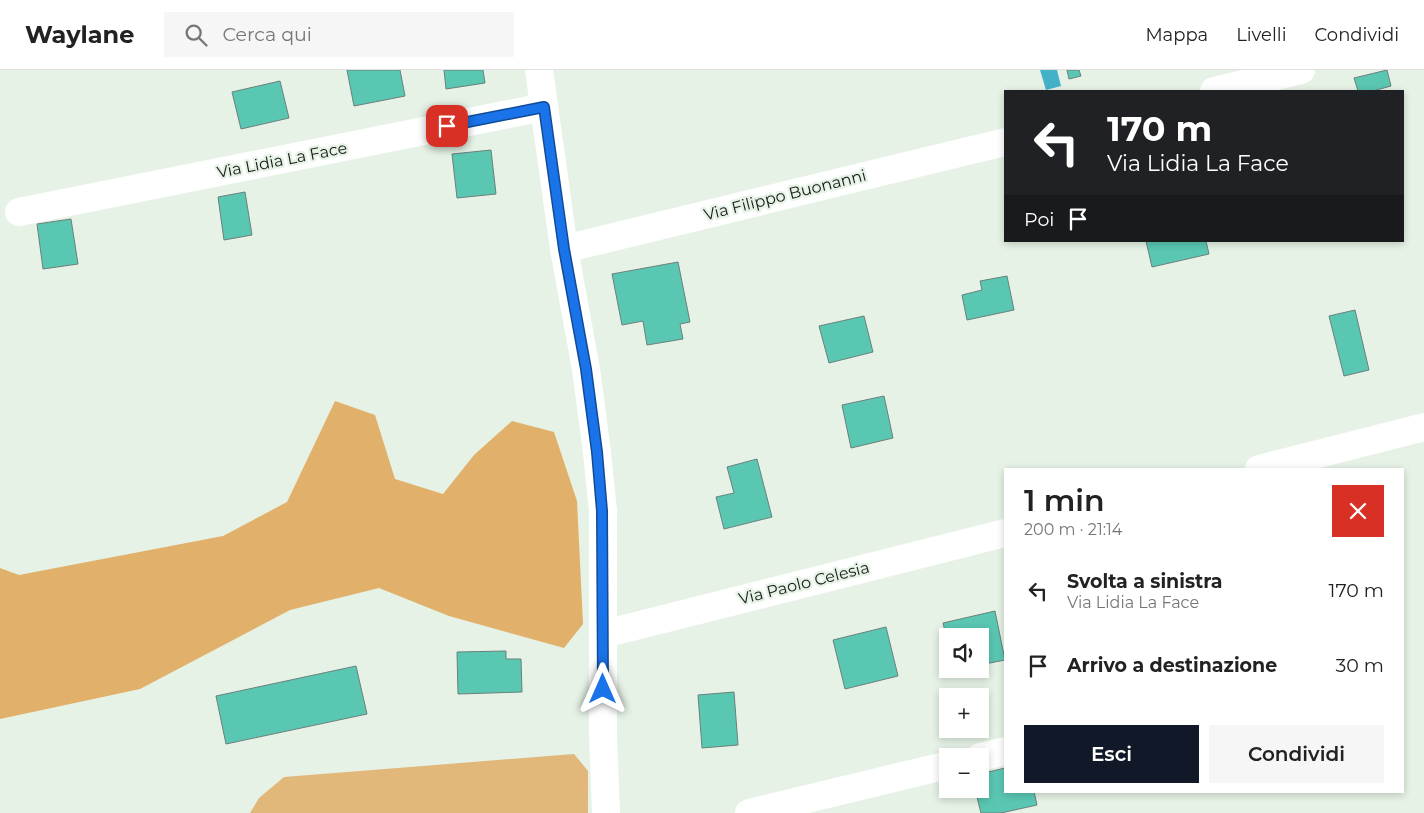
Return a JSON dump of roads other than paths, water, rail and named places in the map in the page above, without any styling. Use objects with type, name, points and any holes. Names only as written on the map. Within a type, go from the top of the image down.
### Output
[{"type":"street","points":[[539,70],[564,249],[586,369],[597,452],[602,511],[603,734],[606,813]]},
{"type":"street","points":[[1218,90],[1301,70]]},
{"type":"street","name":"Via Lidia La Face","points":[[19,212],[544,107]]},
{"type":"street","name":"Via Filippo Buonanni","points":[[564,249],[1004,142]]},
{"type":"street","points":[[1263,468],[1424,427]]},
{"type":"street","name":"Via Paolo Celesia","points":[[604,634],[1004,533]]},
{"type":"street","points":[[989,755],[1004,751]]},
{"type":"street","points":[[749,813],[939,767]]},
{"type":"water","points":[[1040,70],[1057,70],[1061,86],[1046,90]]}]
